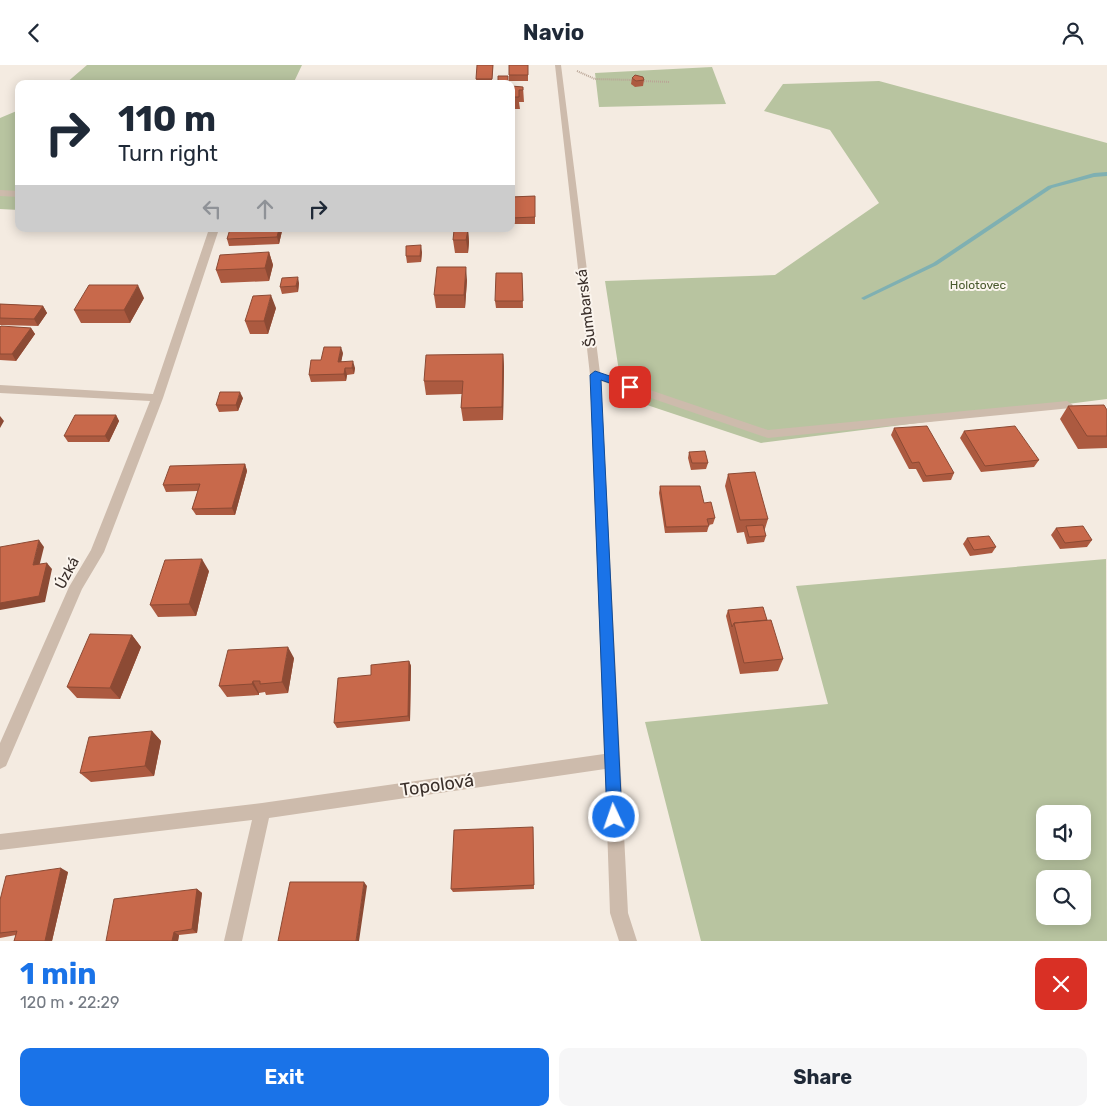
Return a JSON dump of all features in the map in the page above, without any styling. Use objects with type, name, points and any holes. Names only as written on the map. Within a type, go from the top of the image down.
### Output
[{"type":"street","name":"Šumbarská","points":[[558,65],[595,375],[619,913],[628,941]]},
{"type":"street","points":[[0,193],[15,194]]},
{"type":"street","name":"Úzká","points":[[0,761],[76,587],[97,552],[157,398],[213,232]]},
{"type":"street","points":[[595,375],[768,434],[1067,405]]},
{"type":"street","points":[[0,389],[157,398]]},
{"type":"street","name":"Topolová","points":[[0,842],[262,811],[612,760]]},
{"type":"street","points":[[233,941],[262,811]]},
{"type":"street","points":[[617,941],[619,913]]},
{"type":"path","points":[[571,69],[595,79],[670,82]]},
{"type":"green space","points":[[87,65],[302,65],[295,80],[70,80]]},
{"type":"green space","points":[[712,67],[726,104],[599,107],[595,73]]},
{"type":"green space","name":"Holotovec","points":[[879,81],[1107,143],[1107,399],[761,443],[623,397],[605,281],[775,275],[879,203],[830,130],[764,111],[783,84]]},
{"type":"green space","points":[[15,112],[15,210],[0,209],[0,118]]},
{"type":"green space","points":[[1106,559],[1107,941],[701,941],[645,722],[828,704],[796,586]]},
{"type":"building","points":[[477,65],[493,65],[492,79],[476,79]]},
{"type":"building","points":[[509,65],[528,65],[528,75],[509,75]]},
{"type":"building","points":[[635,75],[643,77],[644,80],[636,81],[632,78]]},
{"type":"building","points":[[498,76],[508,76],[508,80],[498,80]]},
{"type":"building","points":[[515,86],[523,87],[523,90],[519,90],[519,97],[515,97]]},
{"type":"building","points":[[535,196],[535,217],[515,218],[515,197]]},
{"type":"building","points":[[229,232],[278,232],[277,237],[227,239]]},
{"type":"building","points":[[454,232],[468,232],[466,240],[453,240]]},
{"type":"building","points":[[421,245],[420,256],[406,256],[406,246]]},
{"type":"building","points":[[269,252],[265,268],[216,270],[220,255]]},
{"type":"building","points":[[437,267],[466,267],[464,295],[434,295]]},
{"type":"building","points":[[496,273],[522,273],[523,301],[495,301]]},
{"type":"building","points":[[298,277],[296,286],[280,287],[282,278]]},
{"type":"building","points":[[89,285],[138,285],[124,310],[74,310]]},
{"type":"building","points":[[271,295],[264,321],[245,321],[253,296]]},
{"type":"building","points":[[0,304],[43,306],[34,319],[0,318]]},
{"type":"building","points":[[1,326],[31,328],[12,354],[0,354]]},
{"type":"building","points":[[324,347],[341,347],[338,362],[353,361],[352,368],[345,368],[344,374],[309,375],[311,360],[321,360]]},
{"type":"building","points":[[503,354],[502,407],[461,408],[463,381],[424,381],[426,355]]},
{"type":"building","points":[[220,392],[240,392],[236,405],[216,405]]},
{"type":"building","points":[[1104,405],[1107,410],[1107,436],[1087,436],[1068,406]]},
{"type":"building","points":[[75,415],[116,415],[105,436],[64,436]]},
{"type":"building","points":[[927,426],[954,473],[926,476],[919,462],[912,463],[894,428]]},
{"type":"building","points":[[1015,426],[1039,460],[985,466],[964,431]]},
{"type":"building","points":[[705,451],[708,463],[692,463],[689,452]]},
{"type":"building","points":[[245,464],[232,508],[192,509],[200,484],[163,485],[170,466]]},
{"type":"building","points":[[755,472],[768,519],[740,520],[728,474]]},
{"type":"building","points":[[660,486],[700,486],[704,503],[711,502],[715,518],[707,519],[709,526],[666,527]]},
{"type":"building","points":[[763,525],[766,536],[749,537],[746,526]]},
{"type":"building","points":[[1083,526],[1092,540],[1065,543],[1056,528]]},
{"type":"building","points":[[989,536],[996,547],[974,550],[967,538]]},
{"type":"building","points":[[39,540],[33,565],[47,563],[39,596],[0,603],[0,547]]},
{"type":"building","points":[[202,559],[189,604],[150,605],[165,560]]},
{"type":"building","points":[[763,607],[767,620],[734,623],[732,627],[728,610]]},
{"type":"building","points":[[771,620],[783,659],[744,663],[734,623]]},
{"type":"building","points":[[90,634],[132,635],[110,688],[67,687]]},
{"type":"building","points":[[288,647],[282,682],[260,684],[260,681],[253,681],[252,684],[219,686],[228,650]]},
{"type":"building","points":[[409,661],[408,716],[334,723],[338,678],[371,675],[371,665]]},
{"type":"building","points":[[152,731],[145,766],[80,773],[89,737]]},
{"type":"building","points":[[533,827],[534,885],[451,889],[454,830]]},
{"type":"building","points":[[61,868],[45,941],[14,941],[17,931],[0,933],[0,900],[6,876]]},
{"type":"building","points":[[290,882],[364,882],[356,941],[278,941]]},
{"type":"building","points":[[197,889],[192,929],[174,932],[172,941],[106,941],[114,899]]},
{"type":"waterway","points":[[864,298],[935,264],[1050,187],[1094,175],[1107,174]]},
{"type":"route","points":[[614,817],[595,375],[630,387]]}]
